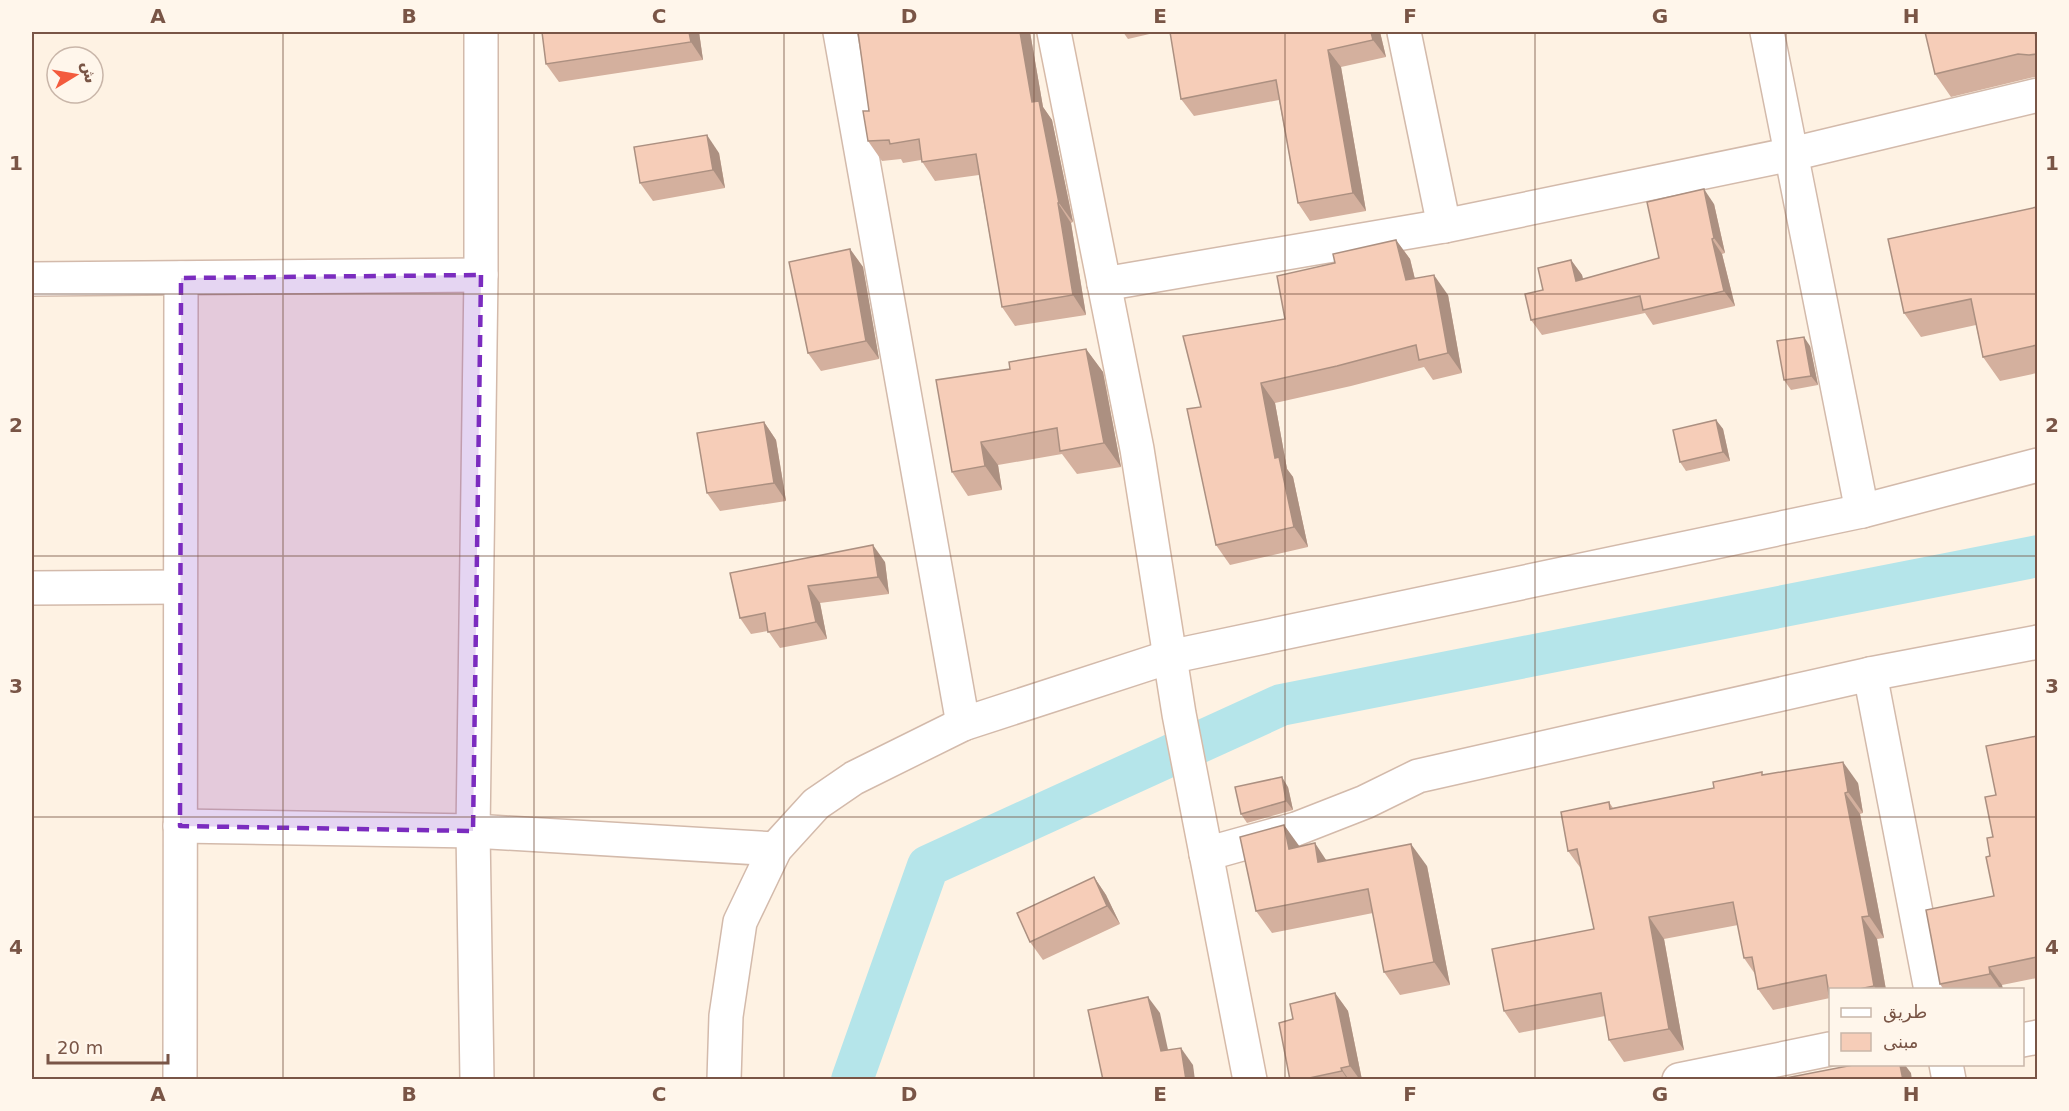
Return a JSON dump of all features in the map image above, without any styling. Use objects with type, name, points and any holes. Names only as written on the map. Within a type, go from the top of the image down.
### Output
[{"type":"street","points":[[477,1080],[473,831],[482,275],[481,32]]},
{"type":"street","points":[[840,32],[963,724]]},
{"type":"street","points":[[1054,32],[1137,449],[1179,714],[1250,1080]]},
{"type":"street","points":[[1404,32],[1444,226]]},
{"type":"street","points":[[1767,32],[1862,511]]},
{"type":"street","points":[[1104,284],[1444,226],[1792,154],[2037,94]]},
{"type":"street","points":[[32,279],[482,275]]},
{"type":"street","points":[[180,1080],[181,278]]},
{"type":"street","points":[[724,1080],[726,1016],[740,922],[775,849],[816,804],[854,778],[963,724],[1169,657],[1862,511],[2037,465]]},
{"type":"street","points":[[32,588],[180,586]]},
{"type":"street","points":[[1206,854],[1296,829],[1365,802],[1418,776],[1870,674],[2037,642]]},
{"type":"street","points":[[1870,674],[1931,988]]},
{"type":"street","points":[[180,826],[473,831],[775,849]]},
{"type":"street","points":[[1679,1080],[1829,1049]]},
{"type":"highlighted area","points":[[481,275],[473,831],[180,826],[181,278]]},
{"type":"building","points":[[542,32],[689,32],[691,42],[546,64]]},
{"type":"building","points":[[858,32],[1020,32],[1032,102],[1039,101],[1059,203],[1073,295],[1002,307],[976,154],[922,162],[919,139],[890,144],[889,140],[868,141],[863,111],[869,111]]},
{"type":"building","points":[[1170,32],[1371,32],[1373,40],[1328,50],[1353,193],[1298,203],[1276,80],[1181,99]]},
{"type":"building","points":[[1925,32],[2035,32],[2037,54],[2018,54],[1935,74]]},
{"type":"building","points":[[707,135],[713,170],[640,183],[634,147]]},
{"type":"building","points":[[1704,189],[1724,291],[1643,310],[1640,296],[1531,320],[1525,294],[1543,290],[1538,268],[1571,260],[1576,281],[1659,258],[1647,202]]},
{"type":"building","points":[[2037,207],[2037,345],[1983,357],[1971,299],[1904,313],[1888,239]]},
{"type":"building","points":[[1396,240],[1406,280],[1434,275],[1448,353],[1419,360],[1416,345],[1261,383],[1275,458],[1279,457],[1294,527],[1216,545],[1187,409],[1201,407],[1183,336],[1285,319],[1277,276],[1335,263],[1333,254]]},
{"type":"building","points":[[850,249],[866,341],[808,353],[789,262]]},
{"type":"building","points":[[1804,337],[1811,376],[1784,380],[1777,341]]},
{"type":"building","points":[[1086,349],[1104,443],[1060,451],[1057,428],[981,442],[985,466],[952,472],[936,380],[1010,369],[1009,362]]},
{"type":"building","points":[[1716,420],[1723,452],[1680,462],[1673,430]]},
{"type":"building","points":[[764,422],[774,483],[707,493],[697,433]]},
{"type":"building","points":[[873,545],[878,577],[808,586],[816,622],[768,632],[765,613],[740,618],[730,573]]},
{"type":"building","points":[[2037,736],[2037,957],[1989,967],[1990,974],[1940,984],[1926,910],[1994,896],[1986,857],[1990,856],[1987,838],[1993,837],[1985,797],[1996,795],[1986,746]]},
{"type":"building","points":[[1843,762],[1848,792],[1845,793],[1869,916],[1862,917],[1874,986],[1829,988],[1829,994],[1826,975],[1758,989],[1752,957],[1744,958],[1733,902],[1649,917],[1669,1029],[1609,1040],[1601,993],[1504,1011],[1492,949],[1594,929],[1577,849],[1568,851],[1561,812],[1609,802],[1610,809],[1714,788],[1713,782],[1762,772],[1762,775]]},
{"type":"building","points":[[1282,777],[1286,801],[1241,814],[1235,787]]},
{"type":"building","points":[[1284,825],[1289,849],[1315,843],[1318,862],[1411,844],[1434,962],[1384,972],[1368,889],[1256,911],[1240,837]]},
{"type":"building","points":[[1094,877],[1107,906],[1030,942],[1017,913]]},
{"type":"building","points":[[1335,993],[1350,1066],[1341,1068],[1342,1071],[1290,1080],[1279,1023],[1293,1019],[1290,1004]]},
{"type":"building","points":[[1148,997],[1161,1051],[1181,1048],[1186,1080],[1103,1080],[1088,1010]]},
{"type":"building","points":[[1848,1066],[1900,1066],[1903,1080],[1775,1080]]},
{"type":"waterway","points":[[852,1080],[928,866],[1281,705],[2038,556]]}]
